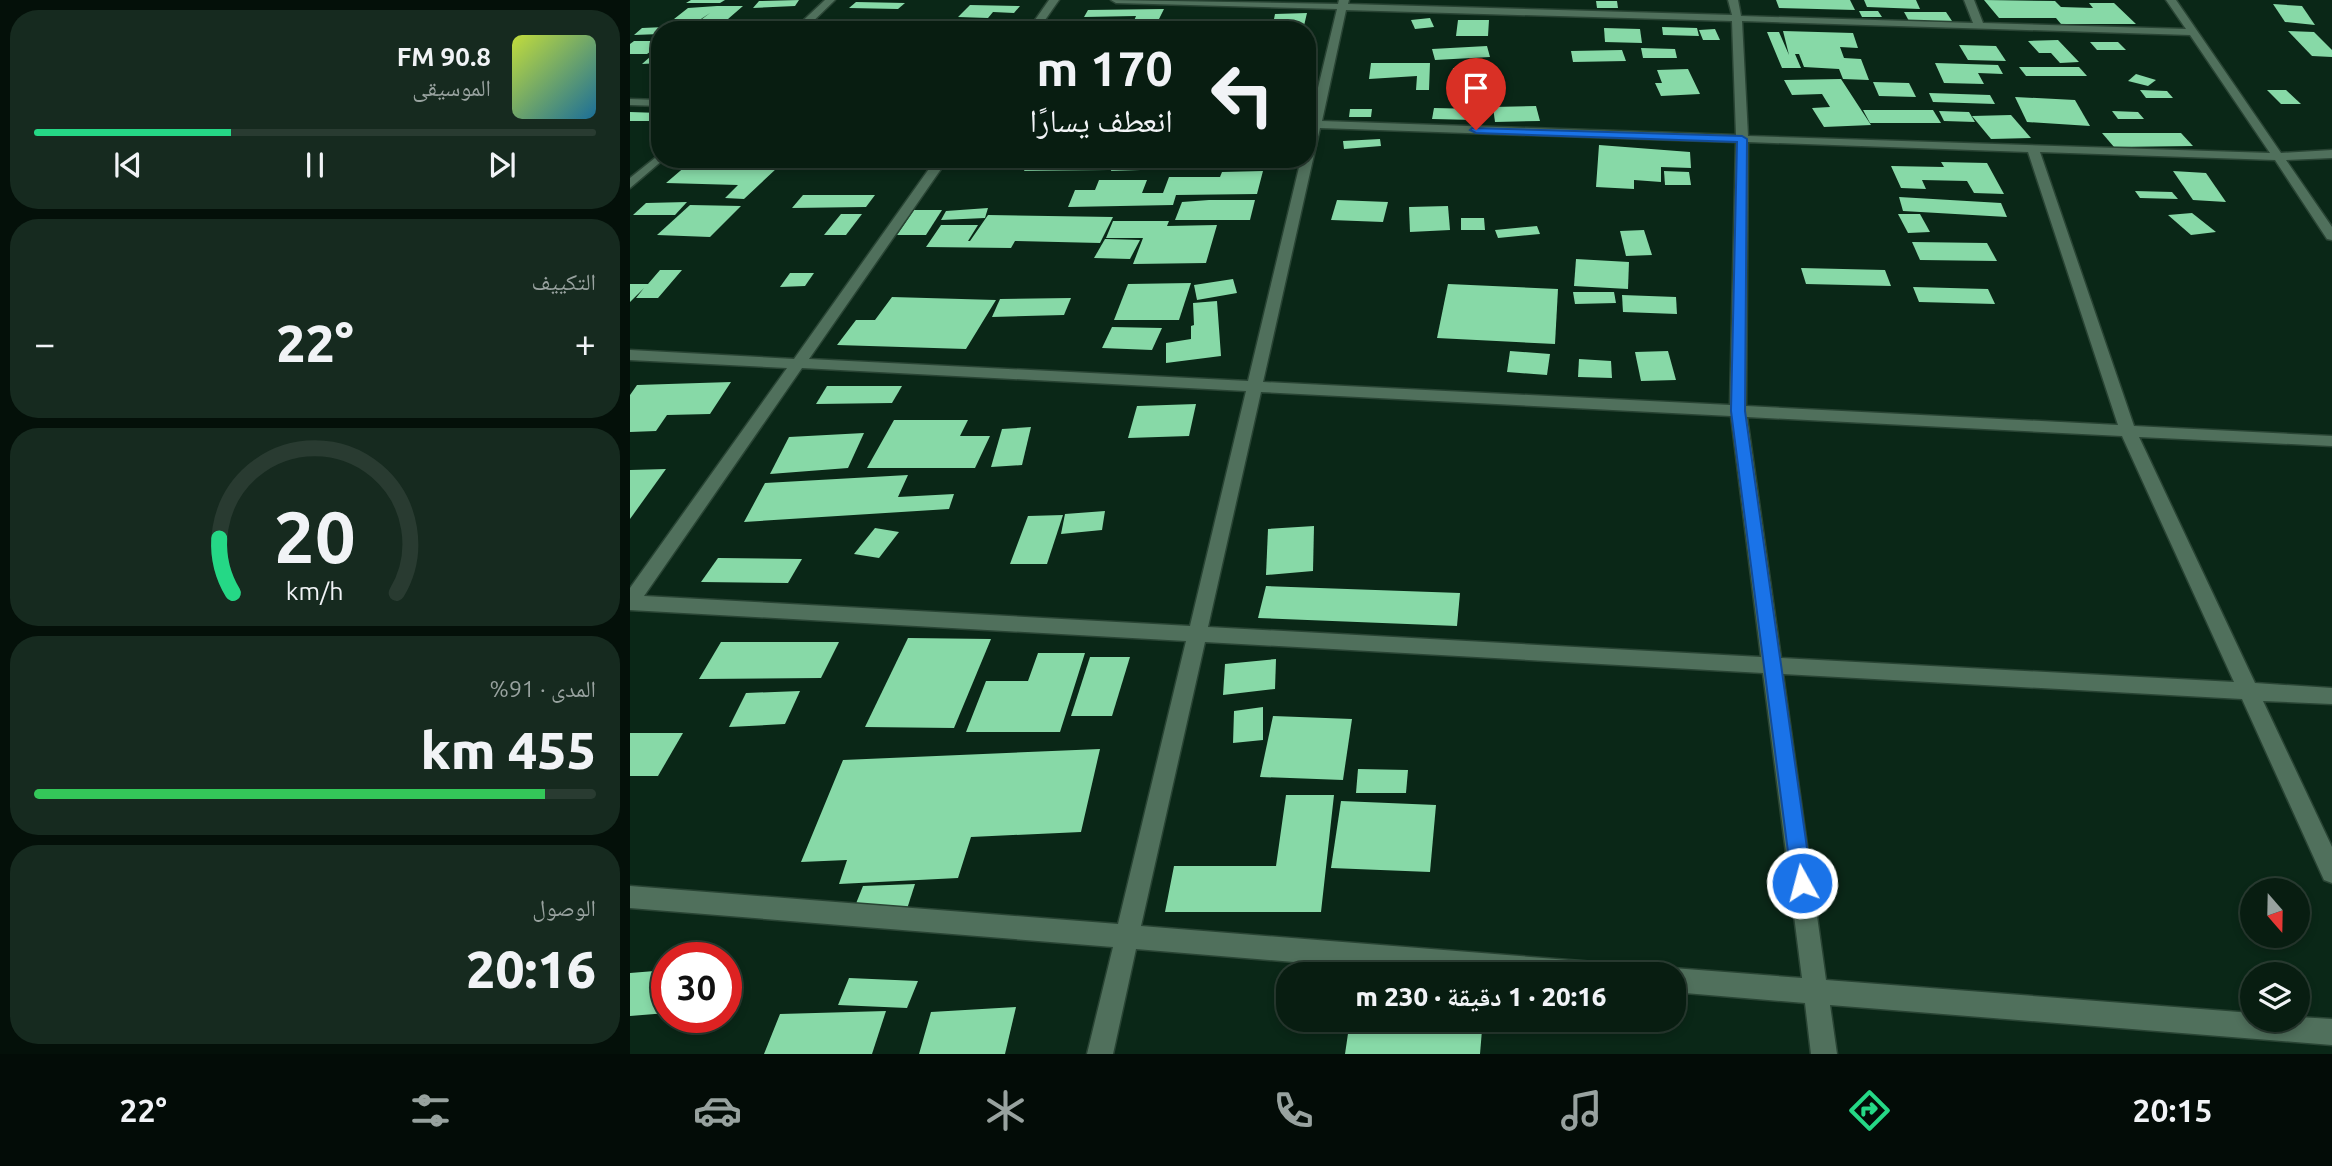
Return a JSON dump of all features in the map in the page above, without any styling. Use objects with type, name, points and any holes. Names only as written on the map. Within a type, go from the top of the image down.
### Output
[{"type":"street","points":[[808,21],[830,0]]},
{"type":"street","points":[[1039,21],[1054,0]]},
{"type":"street","points":[[1116,0],[1344,3],[1737,19],[2193,32]]},
{"type":"street","points":[[1733,0],[1737,19],[1742,139],[1738,411],[1824,1054]]},
{"type":"street","points":[[1969,0],[1979,26]]},
{"type":"street","points":[[2171,0],[2332,236]]},
{"type":"street","points":[[1316,110],[1344,3]]},
{"type":"street","points":[[630,102],[651,103]]},
{"type":"street","points":[[1316,125],[2278,157],[2332,154]]},
{"type":"street","points":[[2033,149],[2128,431],[2332,872]]},
{"type":"street","points":[[630,184],[651,165]]},
{"type":"street","points":[[630,603],[936,168]]},
{"type":"street","points":[[1100,1054],[1256,386],[1303,168]]},
{"type":"street","points":[[630,355],[2332,441]]},
{"type":"street","points":[[630,603],[2332,696]]},
{"type":"street","points":[[630,897],[1443,962]]},
{"type":"street","points":[[1686,981],[2332,1032]]},
{"type":"building","points":[[691,0],[725,0],[720,3],[686,3]]},
{"type":"building","points":[[799,0],[795,6],[753,8],[759,1]]},
{"type":"building","points":[[1776,0],[1850,0],[1855,10],[1779,8]]},
{"type":"building","points":[[1864,0],[1916,0],[1920,9],[1867,7]]},
{"type":"building","points":[[1984,0],[2055,1],[2061,7],[2093,8],[2089,3],[2114,3],[2136,24],[2061,24],[2056,18],[1999,18]]},
{"type":"building","points":[[1596,1],[1617,1],[1618,8],[1597,8]]},
{"type":"building","points":[[856,2],[905,3],[898,9],[849,8]]},
{"type":"building","points":[[2273,4],[2302,6],[2315,25],[2285,22]]},
{"type":"building","points":[[970,5],[1020,6],[1014,13],[993,12],[988,18],[958,17]]},
{"type":"building","points":[[743,6],[728,19],[702,19],[710,13],[701,19],[674,19],[688,8]]},
{"type":"building","points":[[1164,9],[1158,21],[1134,21],[1136,16],[1084,17],[1088,10]]},
{"type":"building","points":[[1859,11],[1878,11],[1882,17],[1862,17]]},
{"type":"building","points":[[1904,12],[1946,12],[1952,21],[1909,21]]},
{"type":"building","points":[[1307,13],[1305,21],[1227,21],[1274,19],[1275,14]]},
{"type":"building","points":[[1430,18],[1434,27],[1415,29],[1411,20]]},
{"type":"building","points":[[1458,20],[1489,20],[1488,36],[1456,36]]},
{"type":"building","points":[[1662,27],[1697,28],[1699,36],[1663,35]]},
{"type":"building","points":[[642,28],[651,28],[651,34],[634,35]]},
{"type":"building","points":[[1604,28],[1640,29],[1642,43],[1605,42]]},
{"type":"building","points":[[1715,29],[1720,40],[1703,40],[1699,30]]},
{"type":"building","points":[[1783,31],[1853,33],[1858,48],[1840,47],[1844,58],[1861,59],[1869,80],[1843,79],[1839,69],[1804,67],[1799,54],[1795,54],[1801,68],[1782,68],[1767,32],[1779,32],[1789,55]]},
{"type":"building","points":[[2288,31],[2314,32],[2332,50],[2332,57],[2312,56]]},
{"type":"building","points":[[2058,40],[2079,62],[2060,63],[2051,53],[2039,53],[2028,41]]},
{"type":"building","points":[[634,41],[651,41],[651,51],[647,54],[630,54],[630,44]]},
{"type":"building","points":[[2090,42],[2118,42],[2126,50],[2097,50]]},
{"type":"building","points":[[1959,45],[1996,46],[2006,61],[1968,60]]},
{"type":"building","points":[[1487,46],[1490,57],[1435,60],[1432,49]]},
{"type":"building","points":[[1641,48],[1675,49],[1677,58],[1643,58]]},
{"type":"building","points":[[1622,50],[1626,61],[1573,62],[1571,51]]},
{"type":"building","points":[[651,56],[651,64],[642,64]]},
{"type":"building","points":[[1371,63],[1430,63],[1429,90],[1416,90],[1417,76],[1369,79]]},
{"type":"building","points":[[1935,63],[1998,65],[2003,74],[1978,73],[1984,84],[1944,83]]},
{"type":"building","points":[[2019,67],[2079,67],[2087,76],[2026,76]]},
{"type":"building","points":[[1453,68],[1493,68],[1493,83],[1451,83]]},
{"type":"building","points":[[1688,69],[1700,94],[1661,96],[1655,83],[1662,83],[1657,70]]},
{"type":"building","points":[[2136,74],[2156,80],[2148,86],[2128,81]]},
{"type":"building","points":[[1841,79],[1871,125],[1824,127],[1812,108],[1830,107],[1822,94],[1792,95],[1784,80]]},
{"type":"building","points":[[1873,82],[1909,83],[1916,97],[1879,96]]},
{"type":"building","points":[[2140,90],[2167,91],[2173,98],[2146,98]]},
{"type":"building","points":[[2267,90],[2286,90],[2301,104],[2281,104]]},
{"type":"building","points":[[1929,93],[1990,95],[1995,104],[1933,102]]},
{"type":"building","points":[[2015,97],[2075,100],[2090,126],[2027,122]]},
{"type":"building","points":[[1536,106],[1540,121],[1495,122],[1493,107]]},
{"type":"building","points":[[1434,108],[1478,109],[1476,120],[1432,119]]},
{"type":"building","points":[[1350,109],[1372,109],[1371,117],[1349,117]]},
{"type":"building","points":[[1863,110],[1933,110],[1941,123],[1870,123]]},
{"type":"building","points":[[1939,111],[1969,112],[1975,122],[1944,121]]},
{"type":"building","points":[[2112,111],[2138,112],[2144,119],[2118,119]]},
{"type":"building","points":[[630,112],[651,113],[651,121],[630,121]]},
{"type":"building","points":[[2011,115],[2031,138],[1991,139],[1972,116]]},
{"type":"building","points":[[2102,133],[2181,133],[2193,146],[2114,147]]},
{"type":"building","points":[[1380,139],[1381,146],[1344,149],[1343,141]]},
{"type":"building","points":[[1599,145],[1690,152],[1691,168],[1661,167],[1661,182],[1634,180],[1634,189],[1596,187]]},
{"type":"building","points":[[1941,162],[1987,163],[2004,194],[1974,193],[1967,181],[1922,180],[1926,189],[1901,188],[1891,166],[1944,167]]},
{"type":"building","points":[[684,168],[777,168],[744,199],[725,198],[738,185],[666,183]]},
{"type":"building","points":[[1026,168],[1109,168],[1108,170],[1024,171]]},
{"type":"building","points":[[1112,168],[1170,168],[1170,169],[1111,171]]},
{"type":"building","points":[[1263,171],[1257,194],[1176,195],[1173,205],[1068,207],[1075,190],[1095,190],[1099,180],[1147,180],[1142,193],[1163,193],[1169,177],[1220,177],[1222,172]]},
{"type":"building","points":[[1664,171],[1689,172],[1691,185],[1665,185]]},
{"type":"building","points":[[2173,171],[2206,173],[2226,202],[2193,200]]},
{"type":"building","points":[[2135,191],[2172,192],[2178,199],[2140,198]]},
{"type":"building","points":[[803,195],[875,195],[866,207],[792,208]]},
{"type":"building","points":[[1899,197],[2001,203],[2007,217],[1903,211]]},
{"type":"building","points":[[1255,200],[1250,220],[1175,220],[1182,202]]},
{"type":"building","points":[[1337,200],[1388,202],[1383,222],[1331,220]]},
{"type":"building","points":[[687,202],[675,215],[633,215],[646,203]]},
{"type":"building","points":[[690,205],[741,206],[710,237],[657,235]]},
{"type":"building","points":[[1448,206],[1450,230],[1410,232],[1409,207]]},
{"type":"building","points":[[988,208],[985,218],[941,220],[946,211]]},
{"type":"building","points":[[914,210],[942,210],[926,235],[897,235]]},
{"type":"building","points":[[2192,213],[2216,232],[2191,235],[2168,215]]},
{"type":"building","points":[[841,214],[862,214],[846,235],[824,235]]},
{"type":"building","points":[[1898,214],[1920,214],[1930,232],[1908,233]]},
{"type":"building","points":[[988,215],[1113,217],[1100,243],[1015,241],[1011,248],[926,247],[941,225],[978,225],[970,241]]},
{"type":"building","points":[[1461,218],[1484,218],[1485,230],[1461,230]]},
{"type":"building","points":[[1113,221],[1169,221],[1167,226],[1217,225],[1206,263],[1133,264],[1143,238],[1106,238]]},
{"type":"building","points":[[1537,226],[1540,234],[1498,238],[1495,230]]},
{"type":"building","points":[[1644,230],[1652,255],[1626,256],[1620,231]]},
{"type":"building","points":[[1105,239],[1140,240],[1130,259],[1094,258]]},
{"type":"building","points":[[1912,242],[1987,243],[1997,261],[1920,260]]},
{"type":"building","points":[[1576,259],[1629,262],[1628,289],[1574,286]]},
{"type":"building","points":[[1801,268],[1885,270],[1891,286],[1806,284]]},
{"type":"building","points":[[660,270],[682,270],[658,298],[636,298],[644,288],[630,302],[630,284],[648,284]]},
{"type":"building","points":[[790,273],[814,273],[805,286],[780,287]]},
{"type":"building","points":[[1233,279],[1237,293],[1197,300],[1194,285]]},
{"type":"building","points":[[1191,283],[1179,320],[1114,320],[1128,284]]},
{"type":"building","points":[[1448,284],[1558,289],[1555,344],[1437,338]]},
{"type":"building","points":[[1913,287],[1988,289],[1995,304],[1919,302]]},
{"type":"building","points":[[1573,292],[1614,292],[1616,303],[1575,304]]},
{"type":"building","points":[[1622,295],[1676,297],[1677,314],[1623,312]]},
{"type":"building","points":[[892,297],[996,300],[966,349],[837,345],[856,320],[875,320]]},
{"type":"building","points":[[1071,298],[1064,315],[992,317],[1000,299]]},
{"type":"building","points":[[1217,301],[1221,356],[1166,363],[1166,343],[1191,339],[1191,326],[1194,325],[1193,303]]},
{"type":"building","points":[[1112,327],[1162,328],[1152,350],[1102,348]]},
{"type":"building","points":[[1510,351],[1550,354],[1547,375],[1507,372]]},
{"type":"building","points":[[1668,351],[1676,380],[1641,381],[1635,352]]},
{"type":"building","points":[[1579,359],[1611,361],[1612,378],[1578,377]]},
{"type":"building","points":[[731,382],[710,414],[667,415],[656,431],[630,432],[630,395],[637,385]]},
{"type":"building","points":[[827,386],[902,386],[892,403],[816,404]]},
{"type":"building","points":[[1196,404],[1189,436],[1128,438],[1137,406]]},
{"type":"building","points":[[894,420],[968,420],[960,436],[990,436],[975,468],[867,468]]},
{"type":"building","points":[[1031,427],[1022,465],[991,467],[1002,429]]},
{"type":"building","points":[[864,433],[848,468],[770,474],[789,437]]},
{"type":"building","points":[[666,469],[630,519],[630,470]]},
{"type":"building","points":[[908,475],[898,497],[954,494],[949,509],[744,522],[765,483]]},
{"type":"building","points":[[1105,511],[1102,530],[1061,534],[1065,514]]},
{"type":"building","points":[[1063,515],[1047,564],[1010,564],[1028,516]]},
{"type":"building","points":[[1314,526],[1313,571],[1266,575],[1268,529]]},
{"type":"building","points":[[875,528],[899,532],[879,558],[854,554]]},
{"type":"building","points":[[718,558],[802,559],[788,583],[701,582]]},
{"type":"building","points":[[1266,586],[1460,593],[1457,626],[1258,618]]},
{"type":"building","points":[[908,638],[991,639],[954,728],[865,727]]},
{"type":"building","points":[[721,642],[839,642],[821,678],[699,679]]},
{"type":"building","points":[[1038,653],[1085,653],[1060,732],[966,732],[986,681],[1028,681]]},
{"type":"building","points":[[1090,657],[1130,657],[1112,716],[1071,716]]},
{"type":"building","points":[[1276,659],[1275,689],[1223,695],[1225,664]]},
{"type":"building","points":[[800,691],[785,724],[729,727],[746,693]]},
{"type":"building","points":[[1263,707],[1263,740],[1233,743],[1234,711]]},
{"type":"building","points":[[1273,716],[1352,719],[1343,780],[1260,777]]},
{"type":"building","points":[[630,733],[683,733],[658,776],[630,776]]},
{"type":"building","points":[[1100,749],[1081,832],[971,837],[958,878],[839,884],[847,860],[801,862],[843,760]]},
{"type":"building","points":[[1358,769],[1408,770],[1406,793],[1356,793]]},
{"type":"building","points":[[1286,795],[1334,795],[1321,912],[1165,912],[1174,866],[1276,866]]},
{"type":"building","points":[[1341,801],[1436,805],[1430,872],[1331,868]]},
{"type":"building","points":[[915,884],[907,909],[853,911],[863,886]]},
{"type":"building","points":[[651,971],[651,1014],[630,1016],[630,973]]},
{"type":"building","points":[[849,978],[918,981],[907,1008],[838,1005]]},
{"type":"building","points":[[1016,1007],[1005,1054],[919,1054],[931,1012]]},
{"type":"building","points":[[886,1011],[872,1054],[764,1054],[780,1014]]},
{"type":"building","points":[[1348,1032],[1482,1032],[1480,1054],[1345,1054]]},
{"type":"route","points":[[1476,130],[1742,139],[1738,411],[1802,883]]}]
